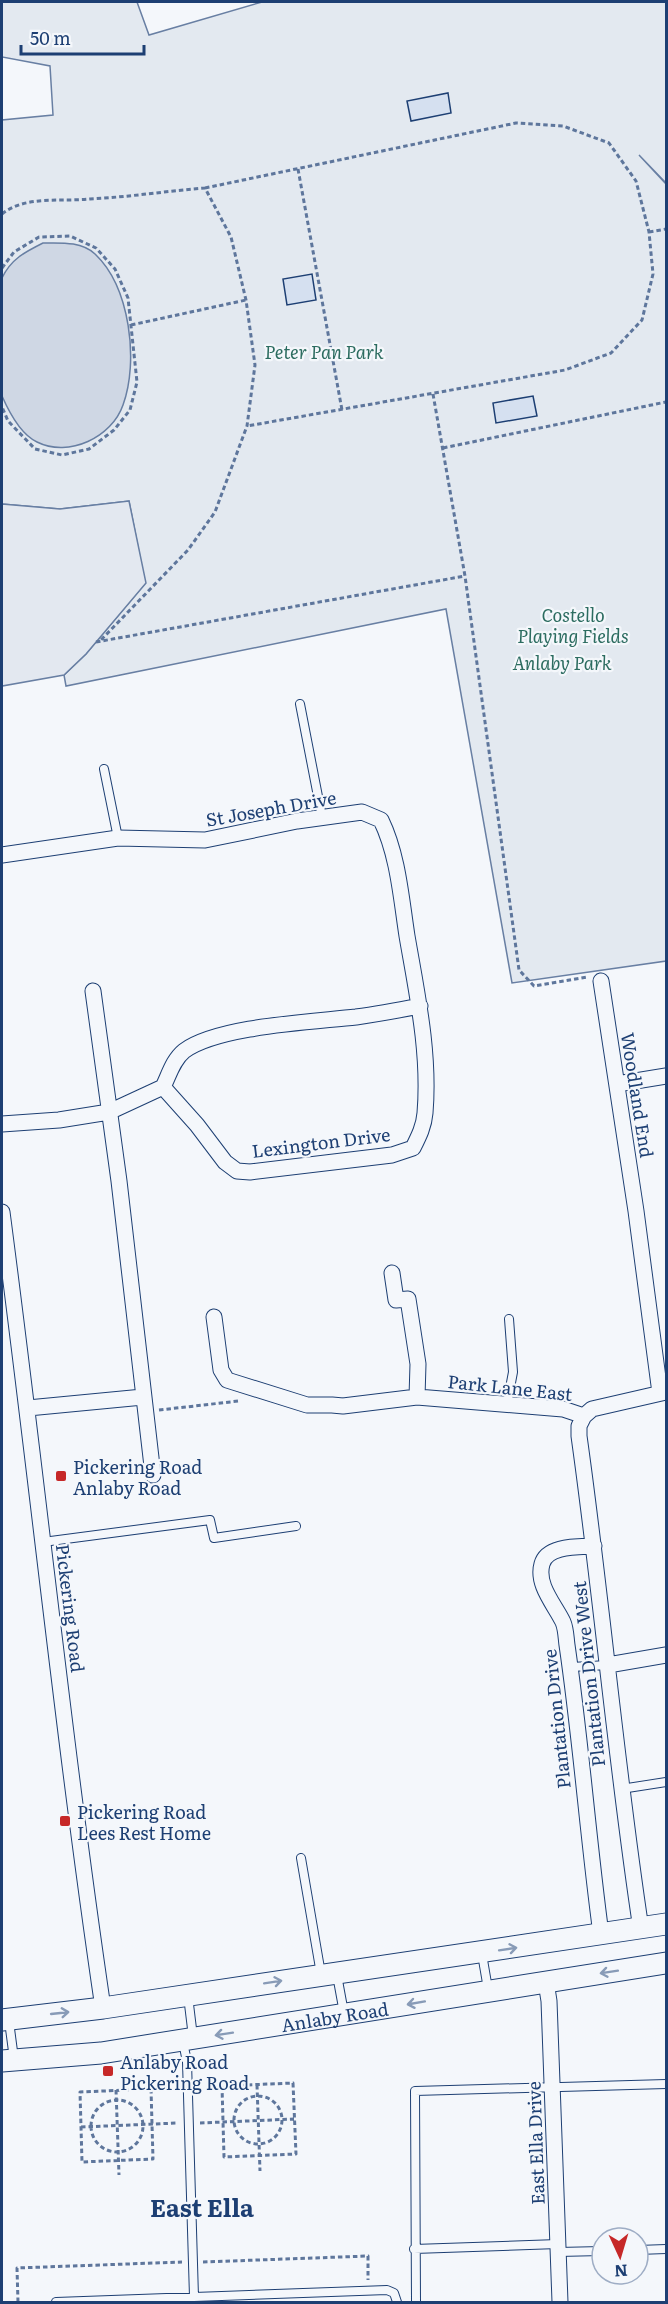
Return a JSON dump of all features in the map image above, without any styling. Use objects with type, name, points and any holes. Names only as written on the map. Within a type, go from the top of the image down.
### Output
[{"type":"main road","points":[[5,2019],[103,2008],[666,1924]]},
{"type":"main road","name":"Anlaby Road","points":[[8,2061],[101,2053],[666,1963]]},
{"type":"street","name":"St Joseph Drive","points":[[2,855],[118,838],[205,840],[322,817],[362,812],[381,820],[389,836],[408,945]]},
{"type":"street","name":"Lexington Drive","points":[[164,1087],[225,1162],[237,1171],[250,1172],[392,1155],[413,1148],[423,1129],[425,1056],[420,1006],[408,945]]},
{"type":"street","name":"Woodland End","points":[[601,981],[663,1393]]},
{"type":"street","points":[[93,991],[153,1475]]},
{"type":"street","points":[[2,1124],[59,1120],[109,1112],[164,1087],[172,1066],[184,1052],[212,1037],[269,1027],[359,1017],[420,1006]]},
{"type":"street","points":[[617,1084],[666,1077]]},
{"type":"street","name":"Pickering Road","points":[[2,1212],[84,1875],[103,2008]]},
{"type":"street","points":[[392,1273],[396,1300],[408,1299],[418,1364],[417,1397]]},
{"type":"street","name":"Park Lane East","points":[[214,1317],[221,1370],[227,1380],[307,1405],[343,1406],[417,1397],[563,1409],[584,1416],[592,1409],[663,1393]]},
{"type":"street","points":[[28,1408],[143,1397]]},
{"type":"street","name":"Plantation Drive West","points":[[584,1416],[579,1426],[579,1436],[594,1546],[621,1788],[641,1929]]},
{"type":"street","name":"Plantation Drive","points":[[594,1546],[554,1551],[541,1565],[544,1588],[564,1624],[571,1667],[601,1934]]},
{"type":"street","points":[[608,1665],[666,1655]]},
{"type":"street","name":"East Ella Drive","points":[[546,1982],[560,2302]]},
{"type":"lane","points":[[300,704],[322,817]]},
{"type":"lane","points":[[104,769],[118,838]]},
{"type":"lane","points":[[507,1404],[513,1372],[508,1319]]},
{"type":"lane","points":[[43,1542],[210,1520],[214,1538],[296,1526]]},
{"type":"lane","points":[[571,1667],[608,1665]]},
{"type":"lane","points":[[621,1788],[666,1782]]},
{"type":"lane","points":[[301,1858],[329,1974],[344,2015]]},
{"type":"lane","points":[[482,1953],[489,1990]]},
{"type":"lane","points":[[188,1995],[187,2062],[195,2297]]},
{"type":"lane","points":[[5,2019],[8,2061]]},
{"type":"lane","points":[[416,2302],[415,2091],[666,2084]]},
{"type":"lane","points":[[414,2249],[558,2248],[590,2250]]},
{"type":"lane","points":[[650,2250],[666,2249]]},
{"type":"lane","points":[[56,2302],[387,2290],[394,2293],[397,2302]]},
{"type":"path","points":[[2,214],[12,206],[39,201],[90,200],[205,188],[516,123],[563,126],[609,143],[636,181],[649,232],[653,274],[642,320],[611,353],[565,370],[247,426]]},
{"type":"path","points":[[298,169],[342,410]]},
{"type":"path","points":[[205,188],[231,237],[246,300],[255,365],[247,426],[214,512],[188,550],[98,642],[465,576]]},
{"type":"path","points":[[649,232],[666,229]]},
{"type":"path","points":[[2,268],[14,252],[39,237],[70,236],[96,248],[115,269],[128,298],[137,382],[130,410],[114,430],[89,449],[62,455],[35,449],[8,421],[2,407]]},
{"type":"path","points":[[131,325],[246,300]]},
{"type":"path","points":[[433,394],[465,576],[519,970],[534,986],[599,975],[601,981]]},
{"type":"path","points":[[443,448],[666,402]]},
{"type":"path","points":[[143,1397],[152,1396],[154,1411],[248,1400],[263,1392]]},
{"type":"path","points":[[293,2083],[296,2154],[224,2157],[222,2086],[256,2085],[293,2083]]},
{"type":"path","points":[[256,2085],[260,2171]]},
{"type":"path","points":[[151,2089],[153,2159],[82,2162],[80,2091],[116,2090],[151,2089]]},
{"type":"path","points":[[116,2090],[119,2175]]},
{"type":"path","points":[[257,2096],[269,2099],[279,2107],[282,2119],[280,2132],[271,2141],[259,2144],[242,2137],[234,2121],[237,2109],[245,2100],[257,2096]]},
{"type":"path","points":[[116,2099],[129,2102],[139,2111],[143,2124],[140,2138],[131,2148],[118,2152],[104,2149],[94,2140],[90,2127],[93,2113],[103,2103],[116,2099]]},
{"type":"path","points":[[81,2127],[294,2119]]},
{"type":"green space","name":"Peter Pan Park","points":[[2,2],[137,2],[149,35],[262,2],[666,2],[666,183],[639,155],[666,184],[666,961],[512,983],[446,609],[66,686],[64,675],[86,654],[145,583],[129,501],[60,509],[2,504],[2,120],[53,115],[50,66],[2,57]]},
{"type":"shaded area","points":[[43,243],[77,245],[95,254],[107,268],[116,285],[128,325],[130,367],[123,405],[109,427],[88,442],[75,446],[49,446],[25,434],[2,396],[2,278],[14,261]]},
{"type":"shaded area","points":[[129,501],[146,583],[86,654],[64,675],[2,686],[2,504],[60,509]]},
{"type":"building","points":[[448,93],[451,113],[411,121],[407,101]]},
{"type":"building","points":[[312,274],[316,300],[287,305],[283,279]]},
{"type":"building","points":[[533,396],[537,416],[496,423],[493,403]]},
{"type":"place","name":"Pickering Road Anlaby Road","points":[[61,1476]]},
{"type":"place","name":"Pickering Road Lees Rest Home","points":[[65,1821]]},
{"type":"place","name":"Anlaby Road Pickering Road","points":[[108,2071]]},
{"type":"district","name":"East Ella","points":[[202,2206]]},
{"type":"park label","name":"Costello Playing Fields","points":[[573,624]]},
{"type":"park label","name":"Anlaby Park","points":[[562,662]]}]
